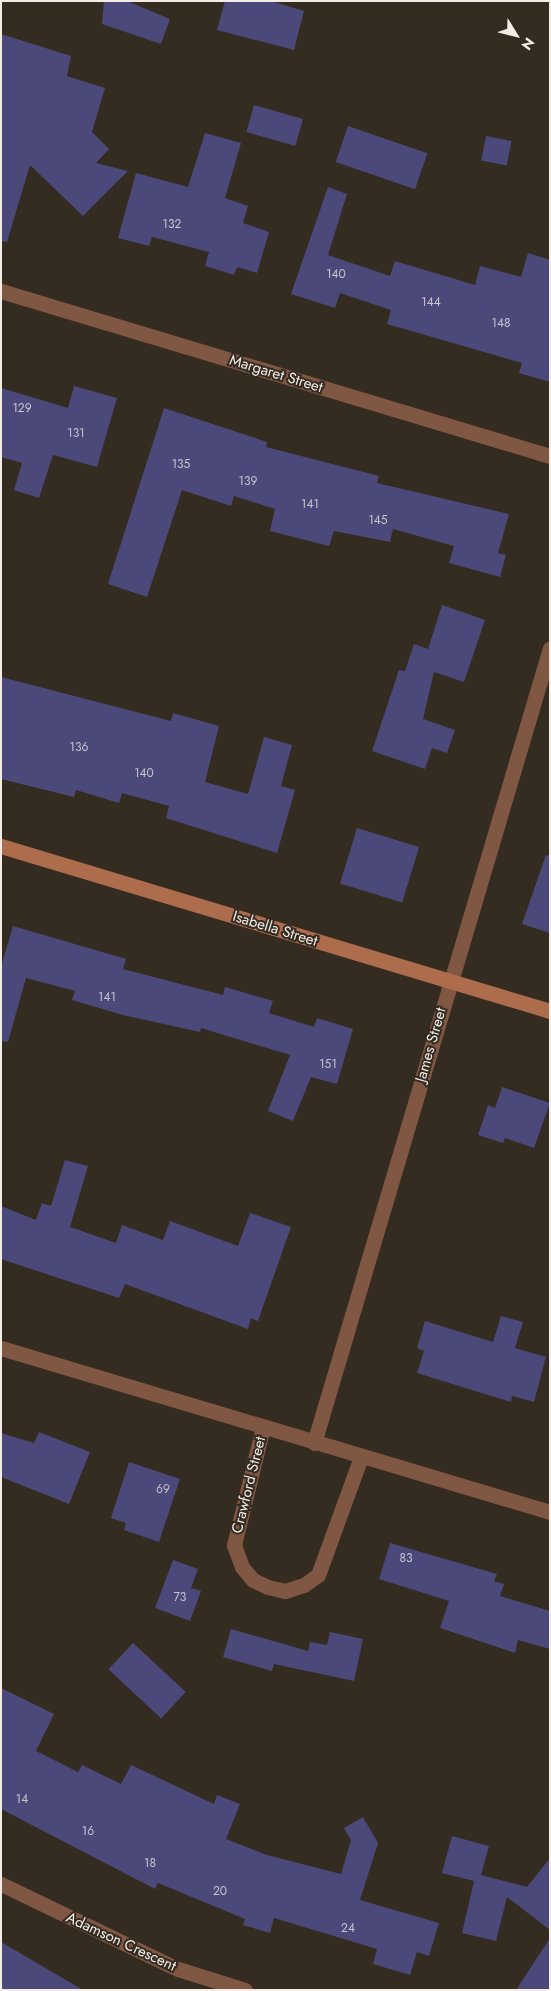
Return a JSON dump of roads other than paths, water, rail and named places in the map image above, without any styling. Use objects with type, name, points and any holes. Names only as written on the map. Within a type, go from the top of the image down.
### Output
[{"type":"street","name":"Margaret Street","points":[[1,291],[550,456]]},
{"type":"street","name":"James Street","points":[[314,1443],[449,981],[550,648]]},
{"type":"street","name":"Isabella Street","points":[[1,846],[550,1011]]},
{"type":"street","name":"Crawford Street","points":[[1,1348],[550,1512]]},
{"type":"street","name":"Crawford Street","points":[[263,1427],[234,1545],[242,1567],[253,1580],[268,1587],[285,1591],[304,1586],[318,1575],[361,1457]]},
{"type":"street","name":"Adamson Crescent","points":[[1,1884],[171,1966],[245,1990]]}]
